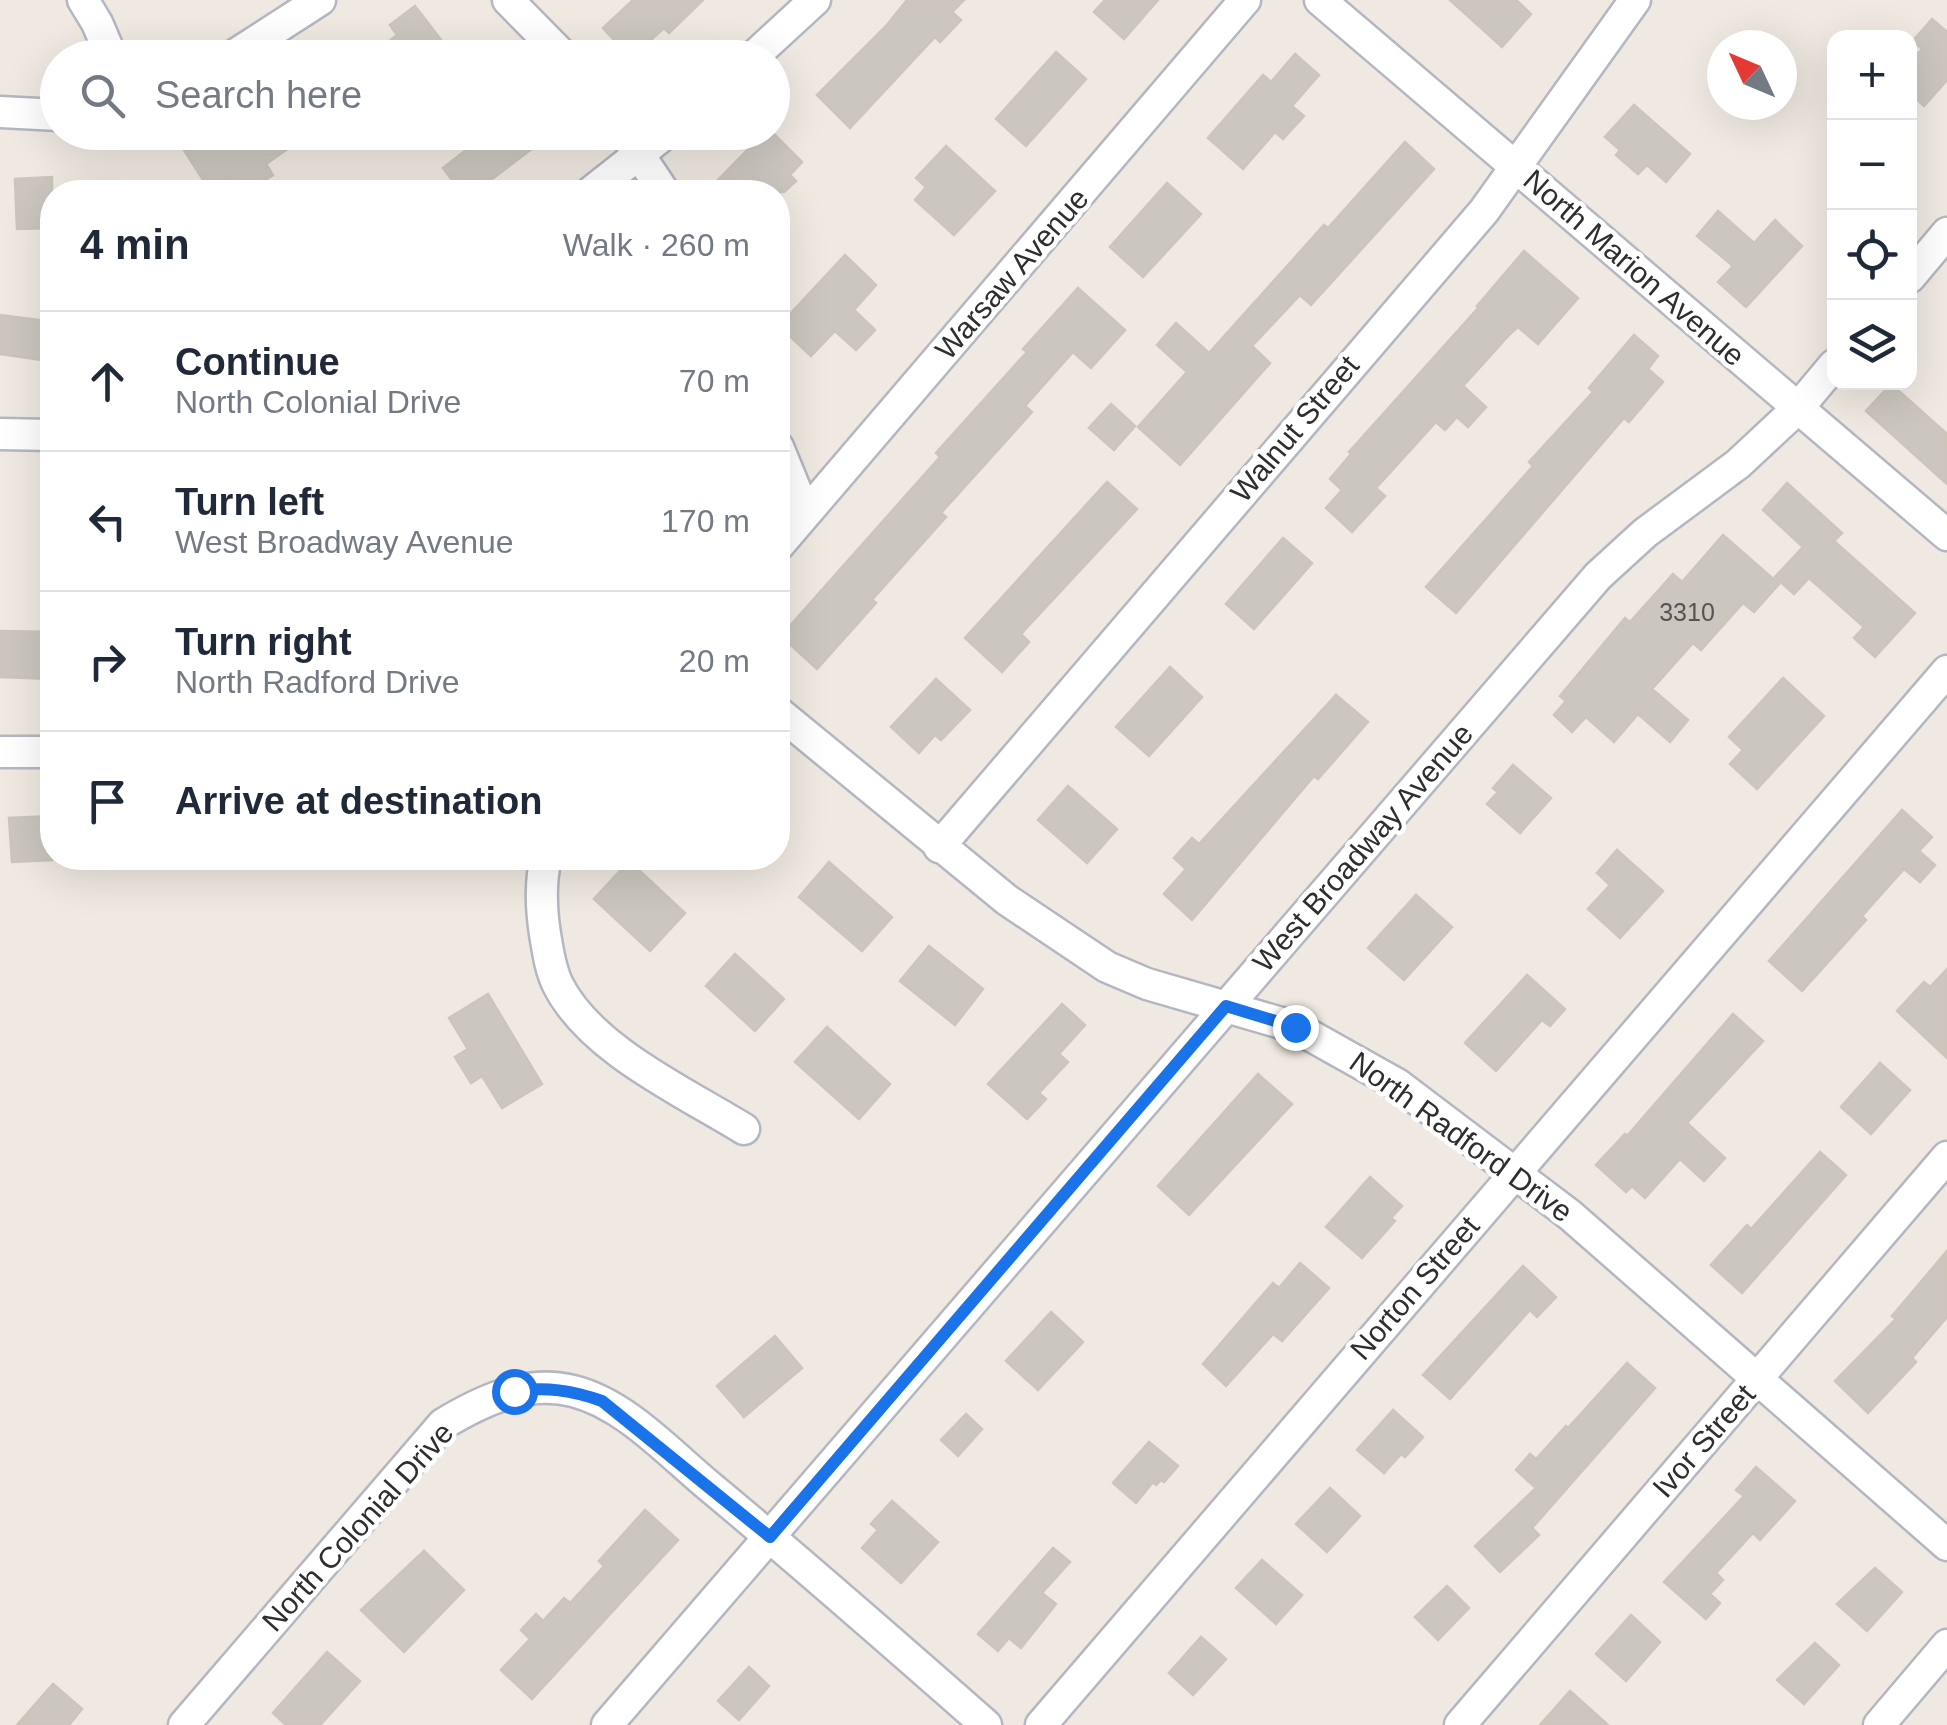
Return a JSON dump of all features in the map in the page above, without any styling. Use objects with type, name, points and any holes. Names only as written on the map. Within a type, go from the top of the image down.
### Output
[{"type":"street","points":[[83,0],[104,40]]},
{"type":"street","points":[[258,40],[320,0]]},
{"type":"street","points":[[508,0],[547,40]]},
{"type":"street","points":[[772,40],[815,0]]},
{"type":"street","name":"Warsaw Avenue","points":[[790,532],[1244,0]]},
{"type":"street","name":"North Marion Avenue","points":[[1320,0],[1947,535]]},
{"type":"street","name":"Walnut Street","points":[[940,846],[1484,211],[1635,0]]},
{"type":"street","points":[[0,112],[40,113]]},
{"type":"street","points":[[602,180],[628,150]]},
{"type":"street","points":[[637,150],[656,180]]},
{"type":"street","points":[[1917,268],[1947,232]]},
{"type":"street","name":"West Broadway Avenue","points":[[607,1725],[1598,576],[1644,532],[1738,464],[1798,408],[1827,373]]},
{"type":"street","points":[[0,434],[40,435]]},
{"type":"street","points":[[790,476],[805,514]]},
{"type":"street","name":"Norton Street","points":[[1042,1725],[1947,671]]},
{"type":"street","name":"North Radford Drive","points":[[790,722],[1007,900],[1107,967],[1146,984],[1295,1027],[1397,1084],[1570,1215],[1947,1546]]},
{"type":"street","points":[[0,752],[40,752]]},
{"type":"street","points":[[543,870],[543,921],[550,966],[581,1020],[606,1043],[744,1129]]},
{"type":"street","name":"Ivor Street","points":[[1460,1725],[1947,1157]]},
{"type":"street","name":"North Colonial Drive","points":[[184,1725],[444,1424],[471,1407],[514,1391],[541,1388],[570,1390],[602,1401],[770,1537],[986,1725]]},
{"type":"street","points":[[1878,1725],[1947,1645]]},
{"type":"building","points":[[633,0],[703,0],[669,33],[664,28],[651,40],[614,40],[603,28]]},
{"type":"building","points":[[907,0],[964,0],[952,12],[961,20],[940,42],[935,37],[850,128],[817,95]]},
{"type":"building","points":[[1105,0],[1158,0],[1124,39],[1094,12]]},
{"type":"building","points":[[1450,0],[1516,0],[1531,14],[1502,47]]},
{"type":"building","points":[[415,6],[441,40],[391,40],[397,35],[390,25]]},
{"type":"building","points":[[1932,19],[1947,32],[1947,80],[1924,106],[1917,100],[1917,54],[1922,49],[1917,45],[1917,36]]},
{"type":"building","points":[[1056,52],[1086,79],[1026,146],[996,119]]},
{"type":"building","points":[[1295,54],[1319,75],[1292,106],[1304,116],[1283,139],[1275,132],[1243,169],[1208,138],[1263,75],[1271,82]]},
{"type":"building","points":[[1634,105],[1690,154],[1666,182],[1647,165],[1638,174],[1616,155],[1620,150],[1605,137]]},
{"type":"building","points":[[1405,142],[1434,169],[1311,305],[1300,295],[1252,346],[1270,363],[1180,465],[1138,427],[1187,372],[1157,345],[1176,323],[1209,353]]},
{"type":"building","points":[[946,146],[995,191],[954,235],[915,200],[926,187],[916,178]]},
{"type":"building","points":[[184,150],[286,150],[266,164],[273,175],[265,180],[203,180]]},
{"type":"building","points":[[466,150],[530,150],[491,180],[452,180],[443,168]]},
{"type":"building","points":[[747,150],[790,150],[802,162],[790,175],[796,181],[790,186],[790,180],[718,180]]},
{"type":"building","points":[[52,177],[40,180],[40,228],[17,229],[15,179]]},
{"type":"building","points":[[1167,183],[1201,214],[1143,277],[1110,247]]},
{"type":"building","points":[[1718,211],[1754,243],[1775,220],[1802,246],[1746,307],[1718,282],[1733,266],[1697,236]]},
{"type":"building","points":[[1524,251],[1578,298],[1538,344],[1518,327],[1510,334],[1463,386],[1486,407],[1468,427],[1457,417],[1445,430],[1436,422],[1376,488],[1385,496],[1352,532],[1326,508],[1342,490],[1330,479],[1349,452]]},
{"type":"building","points":[[845,255],[876,285],[854,310],[875,330],[856,350],[835,331],[811,356],[790,336],[790,314]]},
{"type":"building","points":[[1078,288],[1125,330],[1091,368],[1073,352],[1025,406],[1032,412],[941,513],[946,517],[817,669],[790,644],[790,626],[940,457],[936,453],[1027,352],[1023,349]]},
{"type":"building","points":[[0,315],[40,320],[40,360],[0,354]]},
{"type":"building","points":[[1634,335],[1658,356],[1648,369],[1663,382],[1629,422],[1624,418],[1456,613],[1426,587],[1533,466],[1529,462],[1593,392],[1589,388]]},
{"type":"building","points":[[1885,390],[1898,390],[1947,434],[1947,484],[1866,411]]},
{"type":"building","points":[[1111,404],[1135,426],[1114,450],[1089,428]]},
{"type":"building","points":[[1107,482],[1137,509],[1021,634],[1029,642],[1002,672],[965,638]]},
{"type":"building","points":[[1787,483],[1842,533],[1834,541],[1915,613],[1875,657],[1854,638],[1864,627],[1809,578],[1794,594],[1775,577],[1803,547],[1763,510]]},
{"type":"building","points":[[1723,535],[1779,584],[1754,612],[1743,603],[1701,650],[1693,643],[1652,689],[1688,720],[1670,742],[1638,714],[1614,742],[1586,717],[1572,732],[1554,715],[1566,701],[1560,696],[1625,618],[1630,622],[1673,574],[1682,582]]},
{"type":"building","points":[[1283,538],[1312,563],[1254,629],[1226,604]]},
{"type":"building","points":[[0,631],[40,632],[40,679],[0,677]]},
{"type":"building","points":[[1170,667],[1202,697],[1149,756],[1116,727]]},
{"type":"building","points":[[1783,678],[1824,716],[1757,789],[1730,764],[1743,750],[1729,737]]},
{"type":"building","points":[[936,679],[970,710],[941,740],[935,735],[919,753],[891,727]]},
{"type":"building","points":[[1336,695],[1368,722],[1318,779],[1314,776],[1192,920],[1164,894],[1186,869],[1174,858],[1192,838],[1199,844]]},
{"type":"building","points":[[1513,765],[1551,798],[1520,833],[1487,804],[1498,792],[1493,788]]},
{"type":"building","points":[[1068,786],[1117,829],[1087,863],[1038,820]]},
{"type":"building","points":[[1902,810],[1932,837],[1919,851],[1935,865],[1920,882],[1904,869],[1862,916],[1866,920],[1802,991],[1769,961]]},
{"type":"building","points":[[40,817],[40,861],[12,862],[9,818]]},
{"type":"building","points":[[1617,850],[1663,891],[1620,938],[1588,909],[1610,885],[1597,873]]},
{"type":"building","points":[[829,862],[892,917],[862,951],[799,897]]},
{"type":"building","points":[[621,870],[639,870],[685,913],[650,951],[594,899]]},
{"type":"building","points":[[1416,895],[1452,927],[1404,980],[1368,948]]},
{"type":"building","points":[[929,946],[983,989],[955,1025],[900,981]]},
{"type":"building","points":[[735,954],[784,999],[755,1031],[706,986]]},
{"type":"building","points":[[1947,969],[1947,1058],[1897,1011],[1924,982],[1930,987]]},
{"type":"building","points":[[1527,975],[1565,1009],[1550,1026],[1542,1020],[1496,1071],[1465,1043]]},
{"type":"building","points":[[488,994],[542,1084],[502,1108],[482,1076],[471,1083],[455,1057],[468,1049],[449,1018]]},
{"type":"building","points":[[1062,1004],[1085,1025],[1059,1054],[1068,1062],[1039,1093],[1046,1099],[1027,1119],[988,1084]]},
{"type":"building","points":[[1733,1014],[1763,1041],[1687,1123],[1725,1158],[1704,1181],[1680,1159],[1645,1198],[1632,1186],[1626,1192],[1596,1165],[1627,1136]]},
{"type":"building","points":[[827,1027],[890,1084],[859,1119],[795,1062]]},
{"type":"building","points":[[1880,1063],[1910,1090],[1871,1134],[1841,1107]]},
{"type":"building","points":[[1258,1074],[1292,1104],[1189,1215],[1158,1186]]},
{"type":"building","points":[[1820,1152],[1846,1175],[1742,1293],[1711,1265],[1747,1225],[1751,1229]]},
{"type":"building","points":[[1370,1177],[1402,1206],[1391,1218],[1395,1221],[1362,1258],[1326,1227]]},
{"type":"building","points":[[1947,1251],[1947,1317],[1912,1358],[1916,1362],[1868,1413],[1835,1381],[1896,1319],[1892,1316]]},
{"type":"building","points":[[1300,1263],[1329,1288],[1282,1341],[1273,1334],[1226,1386],[1203,1364],[1273,1283],[1279,1288]]},
{"type":"building","points":[[1523,1266],[1556,1297],[1537,1317],[1530,1310],[1450,1399],[1423,1375]]},
{"type":"building","points":[[1051,1312],[1083,1342],[1038,1390],[1006,1361]]},
{"type":"building","points":[[775,1336],[802,1368],[744,1417],[717,1386]]},
{"type":"building","points":[[1627,1363],[1655,1388],[1532,1528],[1539,1535],[1500,1572],[1475,1546],[1536,1488],[1516,1470],[1530,1454],[1536,1459]]},
{"type":"building","points":[[1393,1410],[1423,1437],[1384,1473],[1357,1450]]},
{"type":"building","points":[[966,1414],[982,1429],[958,1456],[941,1440]]},
{"type":"building","points":[[1149,1442],[1178,1466],[1164,1482],[1153,1482],[1136,1503],[1113,1483]]},
{"type":"building","points":[[1756,1467],[1795,1501],[1760,1540],[1753,1533],[1716,1573],[1723,1580],[1710,1594],[1720,1603],[1706,1619],[1664,1582],[1744,1496],[1736,1490]]},
{"type":"building","points":[[1330,1488],[1360,1516],[1327,1552],[1296,1524]]},
{"type":"building","points":[[892,1501],[938,1542],[901,1583],[862,1548],[878,1530],[871,1524]]},
{"type":"building","points":[[645,1510],[678,1540],[532,1699],[501,1670],[530,1639],[521,1630],[536,1614],[543,1621],[564,1598],[570,1603],[604,1566],[599,1561]]},
{"type":"building","points":[[1053,1548],[1070,1562],[1042,1593],[1056,1604],[1021,1648],[1009,1638],[998,1651],[978,1634]]},
{"type":"building","points":[[424,1551],[464,1590],[404,1652],[361,1610]]},
{"type":"building","points":[[1262,1560],[1302,1595],[1276,1624],[1236,1588]]},
{"type":"building","points":[[1875,1568],[1902,1592],[1867,1631],[1837,1604]]},
{"type":"building","points":[[1447,1586],[1469,1608],[1438,1640],[1415,1617]]},
{"type":"building","points":[[1631,1615],[1660,1642],[1626,1681],[1596,1654]]},
{"type":"building","points":[[1201,1637],[1226,1659],[1193,1695],[1169,1673]]},
{"type":"building","points":[[1815,1643],[1839,1665],[1804,1704],[1777,1680]]},
{"type":"building","points":[[327,1652],[360,1681],[320,1725],[286,1725],[273,1713]]},
{"type":"building","points":[[749,1667],[769,1686],[739,1720],[718,1701]]},
{"type":"building","points":[[53,1684],[82,1709],[69,1725],[17,1725]]},
{"type":"building","points":[[1570,1691],[1608,1725],[1540,1725]]},
{"type":"route","points":[[514,1391],[570,1390],[602,1401],[770,1537],[1226,1006],[1295,1027]]}]
